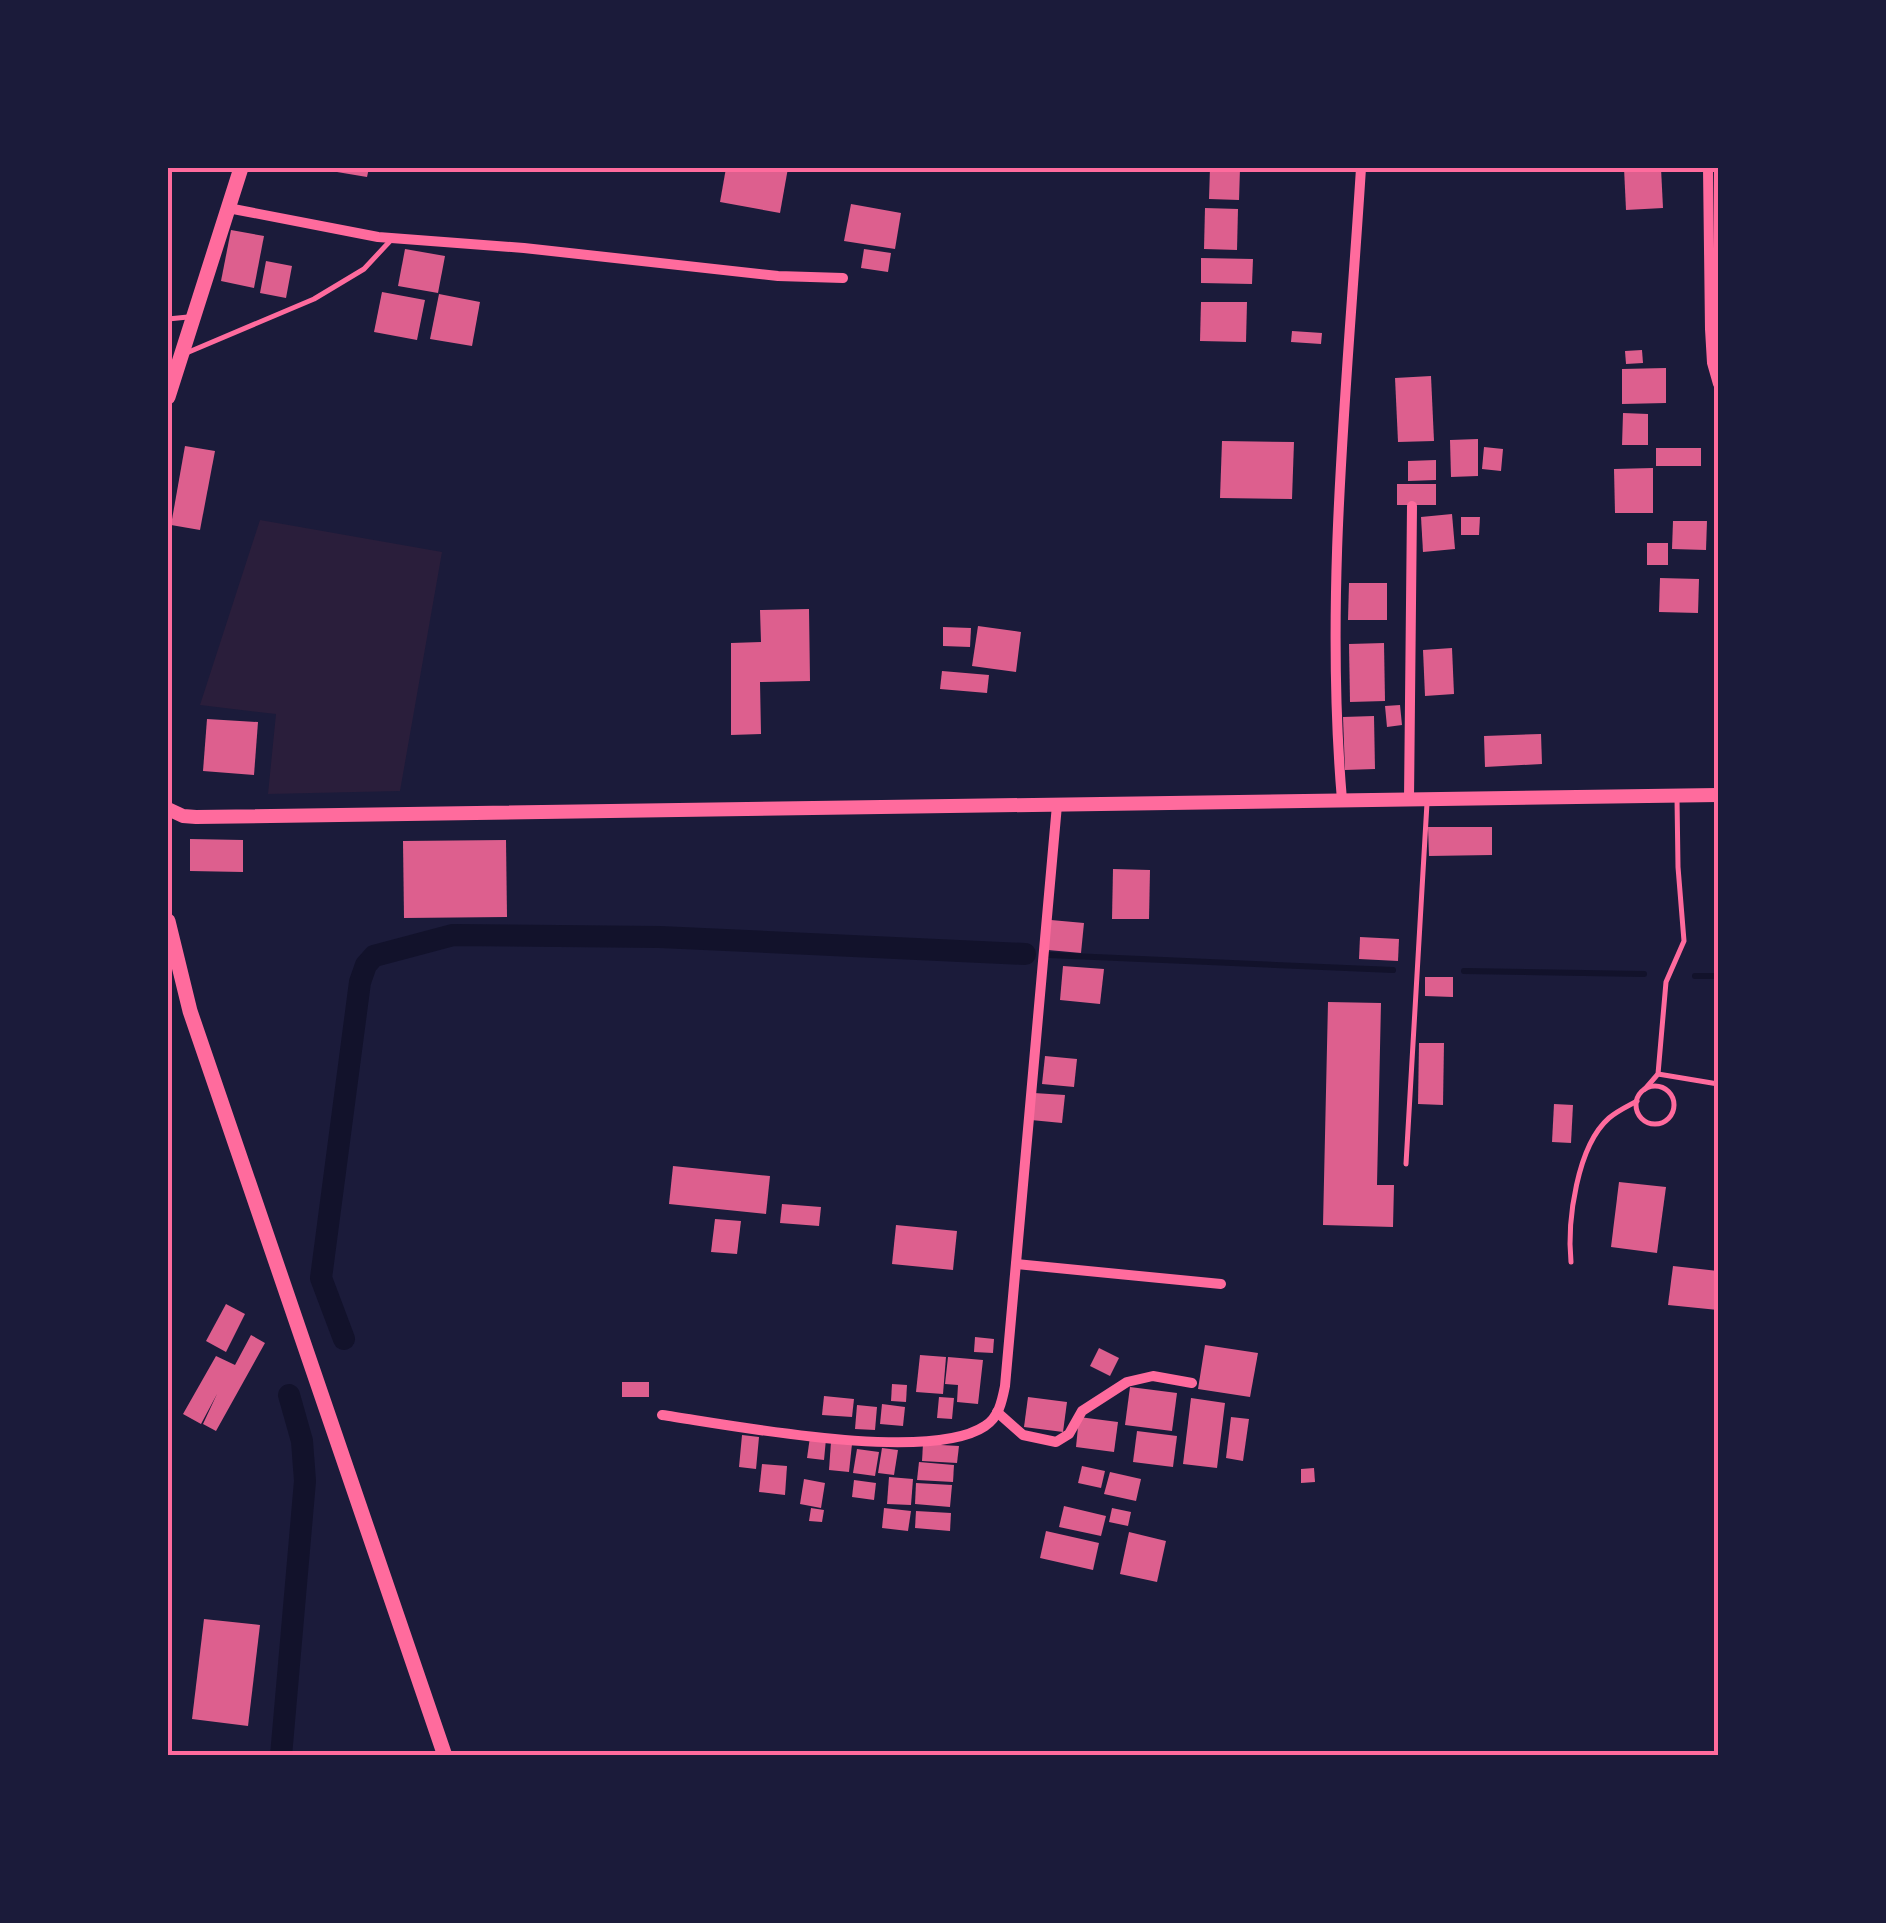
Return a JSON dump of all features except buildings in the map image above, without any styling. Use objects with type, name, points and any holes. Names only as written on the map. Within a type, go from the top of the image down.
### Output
[{"type":"main road","points":[[168,397],[240,168]]},
{"type":"main road","points":[[168,824],[196,818],[1718,794]]},
{"type":"main road","points":[[168,809],[196,818]]},
{"type":"main road","points":[[168,921],[190,1011],[445,1756]]},
{"type":"main road","points":[[168,974],[190,1011]]},
{"type":"street","points":[[1342,800],[1336,737],[1338,557],[1360,168]]},
{"type":"street","points":[[1708,168],[1710,329],[1718,384]]},
{"type":"street","points":[[228,208],[393,238],[778,276],[843,278]]},
{"type":"street","points":[[1408,799],[1412,506]]},
{"type":"street","points":[[662,1415],[881,1444],[966,1434],[983,1428],[997,1412],[1005,1386],[1057,804]]},
{"type":"street","points":[[1016,1264],[1221,1284]]},
{"type":"street","points":[[997,1412],[1023,1435],[1056,1442],[1069,1434],[1082,1411],[1127,1382],[1154,1376],[1192,1383]]},
{"type":"lane","points":[[182,355],[314,299],[364,269],[393,238]]},
{"type":"lane","points":[[168,319],[196,317]]},
{"type":"lane","points":[[1571,1262],[1580,1173],[1589,1146],[1610,1116],[1637,1100],[1658,1074],[1666,982],[1684,940],[1678,868],[1678,795]]},
{"type":"lane","points":[[1406,1164],[1427,799]]},
{"type":"lane","points":[[1658,1074],[1718,1084]]},
{"type":"lane","points":[[1637,1100],[1639,1114],[1650,1123],[1670,1116],[1674,1102],[1667,1090],[1652,1086],[1645,1089]]},
{"type":"shaded area","points":[[260,520],[442,552],[400,791],[268,794],[276,714],[200,705]]},
{"type":"waterway","points":[[344,1339],[321,1278],[360,982],[374,956],[453,935],[660,937],[1025,954]]},
{"type":"waterway","points":[[1049,955],[1393,970]]},
{"type":"waterway","points":[[1464,971],[1644,974]]},
{"type":"waterway","points":[[1695,976],[1718,976]]},
{"type":"waterway","points":[[281,1756],[305,1481],[302,1441],[289,1395]]}]
